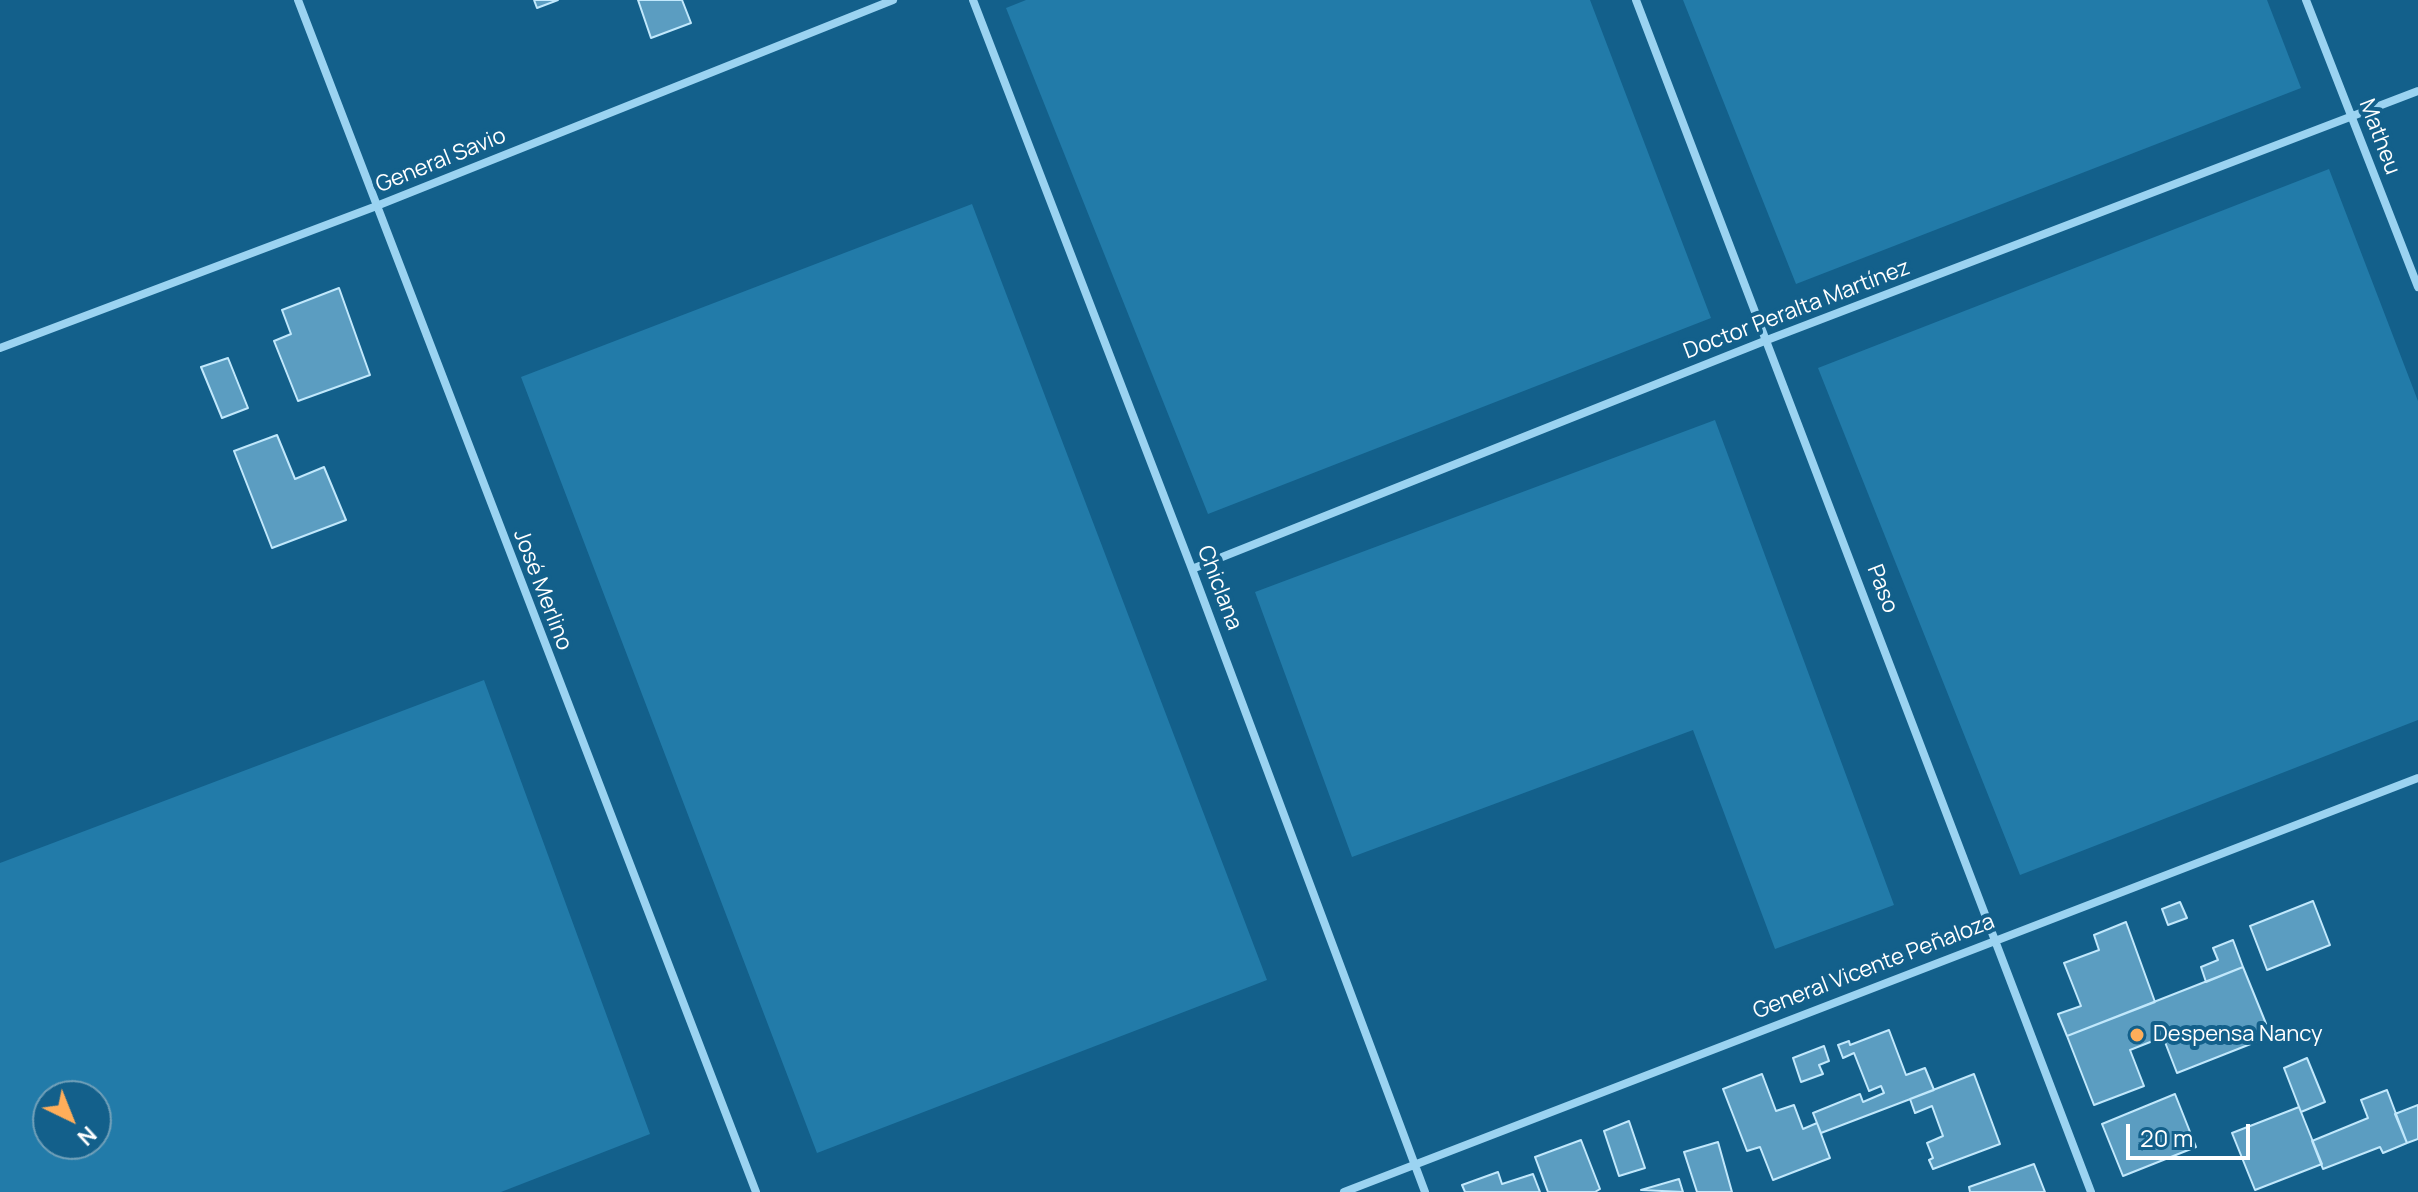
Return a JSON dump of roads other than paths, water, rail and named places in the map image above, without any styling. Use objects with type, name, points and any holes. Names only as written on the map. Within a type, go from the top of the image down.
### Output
[{"type":"street","name":"José Merlino","points":[[298,0],[374,207],[756,1192]]},
{"type":"street","name":"General Savio","points":[[0,348],[374,207],[893,0]]},
{"type":"street","name":"Chiclana","points":[[973,0],[1192,569],[1425,1192]]},
{"type":"street","name":"Paso","points":[[1636,0],[2091,1192]]},
{"type":"street","name":"Matheu","points":[[2306,0],[2418,287]]},
{"type":"street","name":"Doctor Peralta Martínez","points":[[1192,569],[1767,340],[2418,91]]},
{"type":"street","name":"General Vicente Peñaloza","points":[[1344,1192],[1996,938],[2418,778]]},
{"type":"place","name":"Despensa Nancy","points":[[2137,1035]]}]
